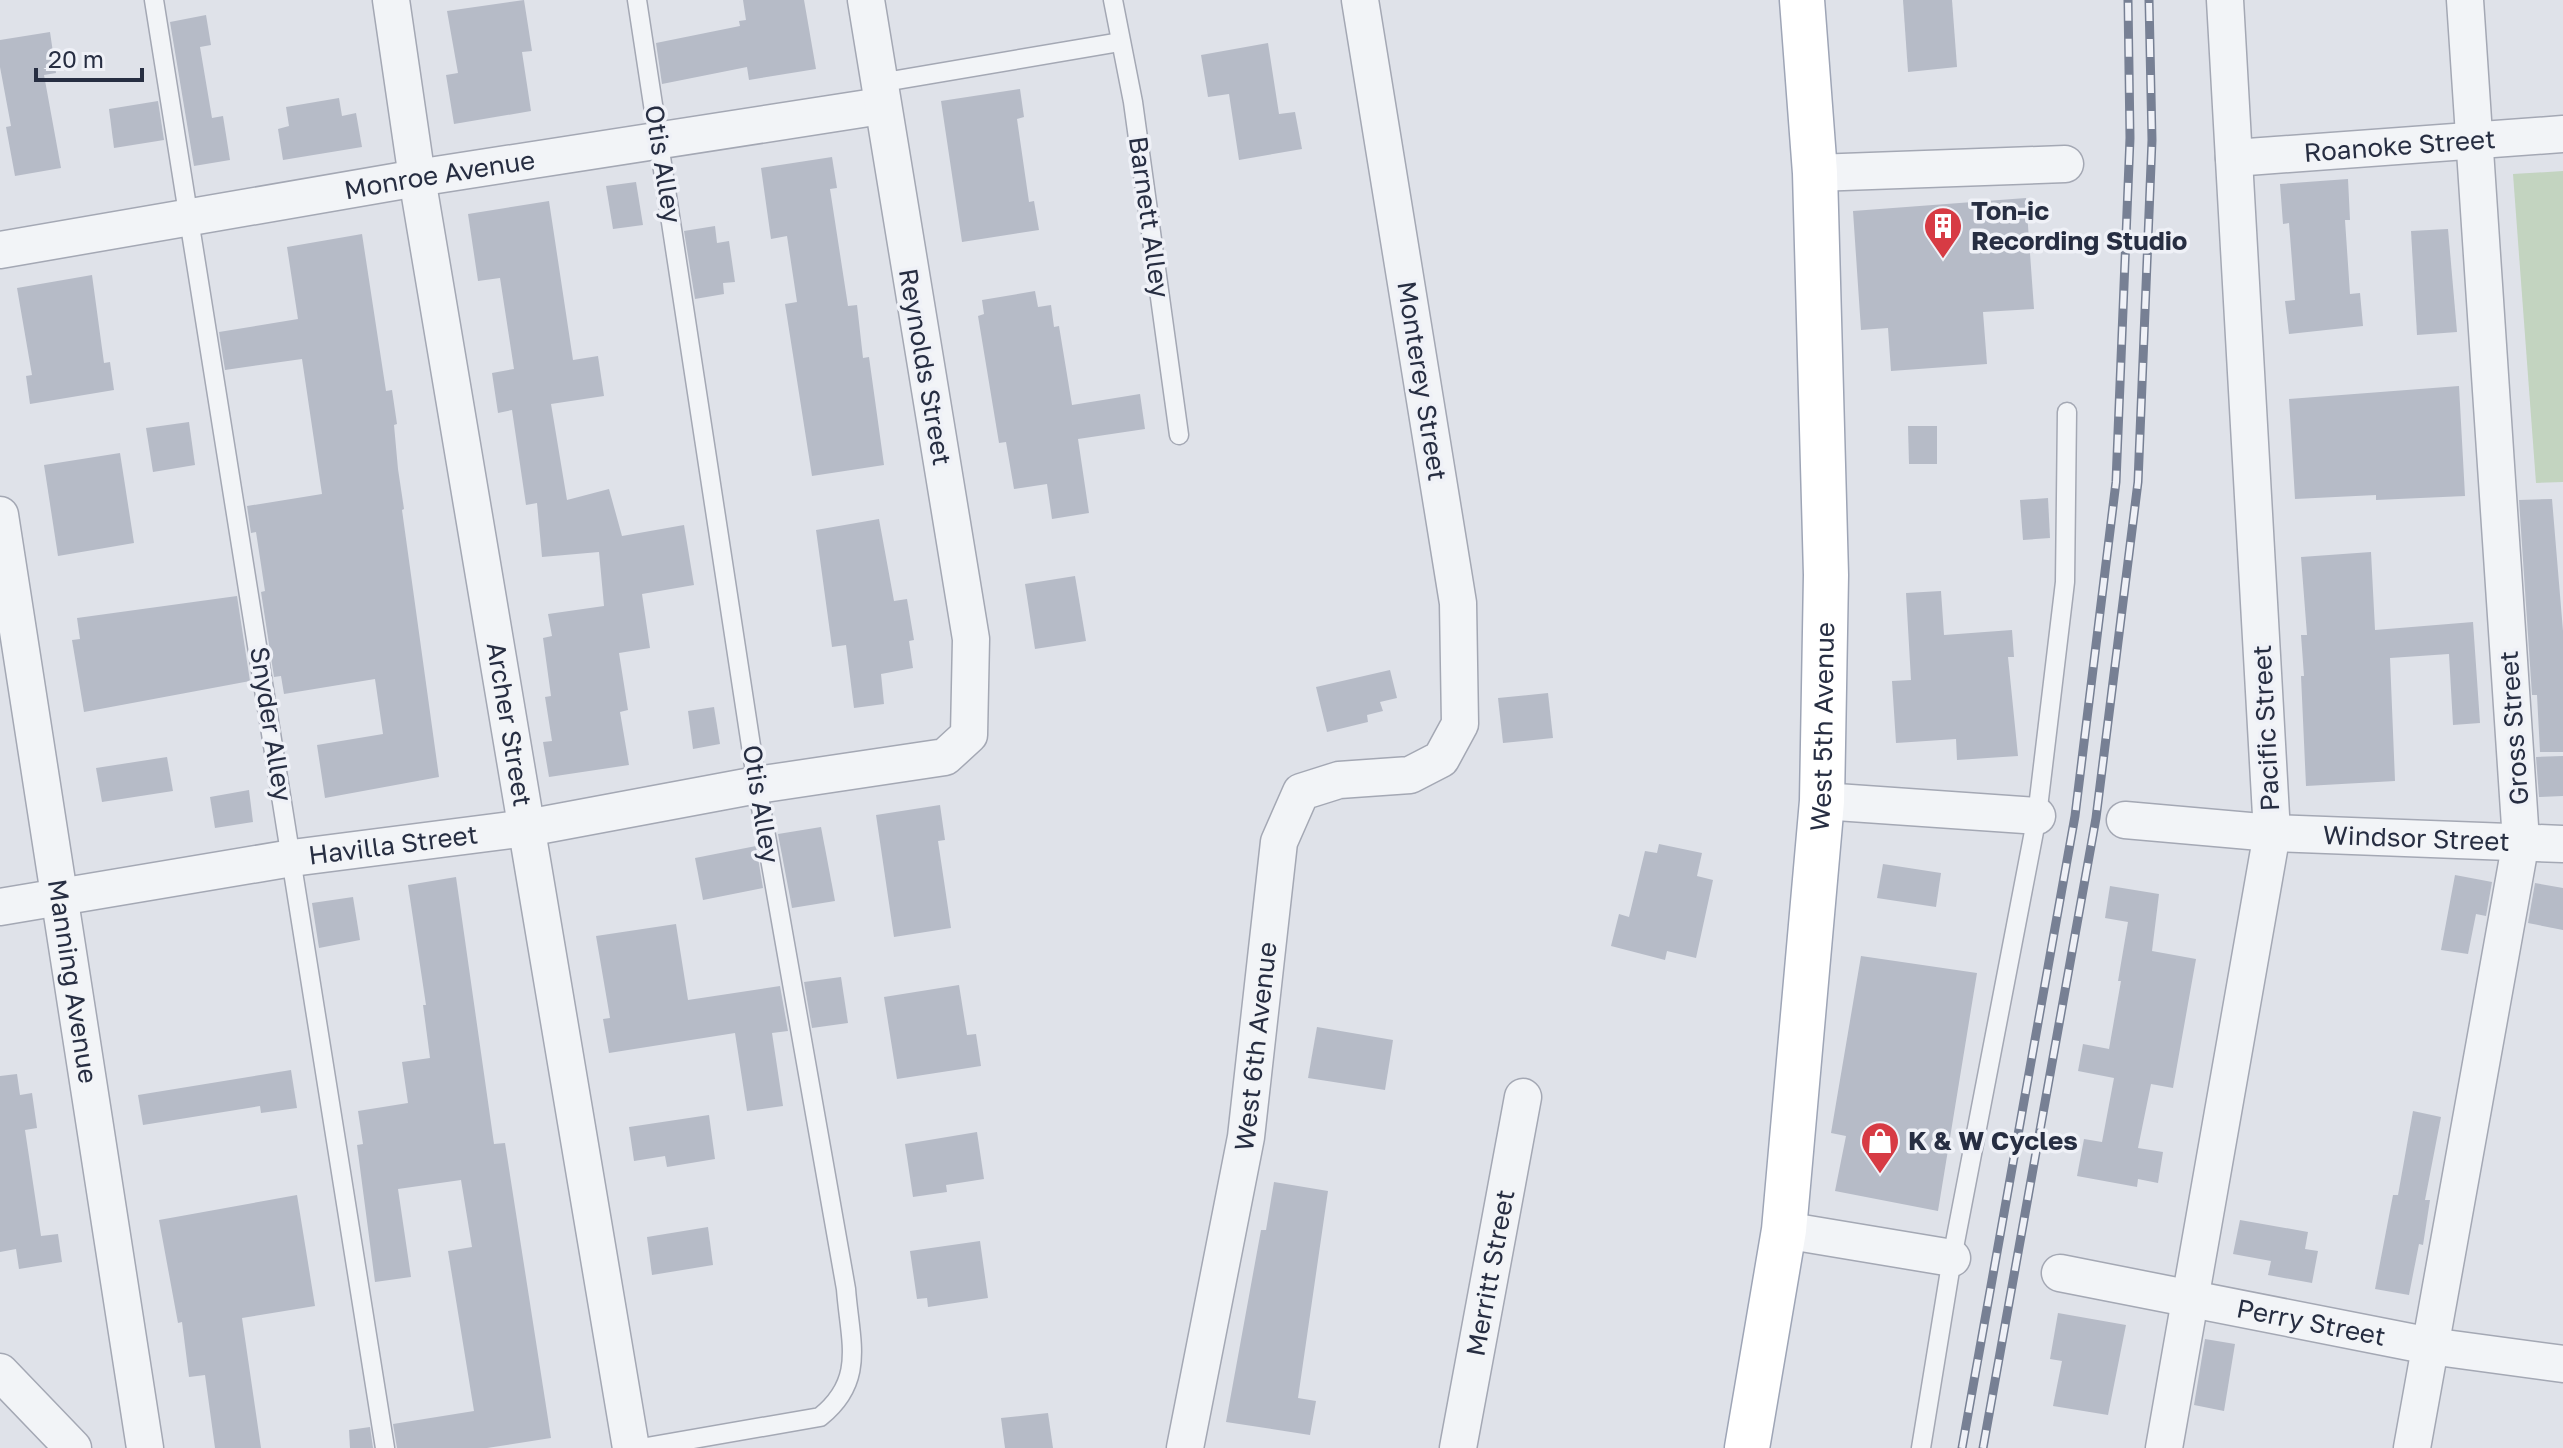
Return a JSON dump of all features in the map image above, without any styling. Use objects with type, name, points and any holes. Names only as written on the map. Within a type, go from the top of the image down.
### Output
[{"type":"main road","name":"West 5th Avenue","points":[[1747,1448],[1784,1230],[1822,801],[1826,575],[1815,173],[1802,0]]},
{"type":"street","name":"Archer Street","points":[[391,0],[417,178],[631,1448]]},
{"type":"street","name":"Reynolds Street","points":[[866,0],[971,639],[969,735]]},
{"type":"street","name":"Monterey Street","points":[[1360,0],[1458,603],[1460,724],[1441,759]]},
{"type":"street","name":"Pacific Street","points":[[2164,1448],[2272,833],[2225,0]]},
{"type":"street","name":"Gross Street","points":[[2412,1448],[2521,841],[2465,0]]},
{"type":"street","name":"Monroe Avenue","points":[[0,250],[417,178],[660,141],[880,95]]},
{"type":"street","name":"Roanoke Street","points":[[2234,158],[2475,138],[2563,134]]},
{"type":"street","points":[[1815,173],[2065,164]]},
{"type":"street","name":"Manning Avenue","points":[[0,515],[62,896],[145,1448]]},
{"type":"street","name":"Havilla Street","points":[[0,907],[292,858],[527,828],[757,785],[945,757],[969,735]]},
{"type":"street","name":"West 6th Avenue","points":[[1185,1448],[1246,1137],[1279,842],[1301,792],[1339,780],[1410,775],[1441,759]]},
{"type":"street","points":[[1822,801],[2037,816]]},
{"type":"street","name":"Windsor Street","points":[[2125,820],[2272,833],[2563,844]]},
{"type":"street","name":"Merritt Street","points":[[1458,1448],[1523,1097]]},
{"type":"street","points":[[1784,1230],[1952,1258]]},
{"type":"street","name":"Perry Street","points":[[2060,1273],[2430,1346],[2563,1364]]},
{"type":"street","points":[[0,1372],[73,1448]]},
{"type":"lane","name":"Snyder Alley","points":[[154,0],[385,1448]]},
{"type":"lane","name":"Otis Alley","points":[[637,0],[757,785],[846,1289],[851,1379],[838,1403],[820,1417],[641,1448]]},
{"type":"lane","name":"Barnett Alley","points":[[1113,0],[1133,102],[1179,435]]},
{"type":"lane","name":"Monroe Avenue","points":[[880,95],[1120,42]]},
{"type":"lane","points":[[1921,1448],[1952,1258],[2037,816],[2065,582],[2067,412]]},
{"type":"green space","points":[[2563,171],[2563,482],[2536,483],[2513,174]]},
{"type":"building","points":[[524,0],[532,51],[522,52],[531,111],[454,124],[446,75],[458,73],[447,11]]},
{"type":"building","points":[[743,0],[804,0],[816,69],[749,80],[747,67],[662,84],[656,43],[740,26],[739,21],[746,20]]},
{"type":"building","points":[[1903,0],[1952,0],[1957,67],[1908,72]]},
{"type":"building","points":[[206,15],[211,45],[200,47],[212,118],[223,116],[230,160],[194,166],[170,22]]},
{"type":"building","points":[[50,32],[56,73],[44,75],[61,168],[15,176],[6,127],[11,126],[0,67],[0,40]]},
{"type":"building","points":[[1268,43],[1279,114],[1295,112],[1302,149],[1239,160],[1229,94],[1208,97],[1201,55]]},
{"type":"building","points":[[1020,89],[1024,117],[1017,119],[1029,202],[1034,201],[1039,230],[962,242],[941,101]]},
{"type":"building","points":[[339,98],[342,116],[356,113],[362,147],[283,160],[278,129],[289,126],[286,107]]},
{"type":"building","points":[[158,101],[164,140],[114,148],[109,109]]},
{"type":"building","points":[[832,157],[837,188],[830,189],[848,306],[857,305],[863,358],[869,357],[884,465],[812,476],[785,304],[797,302],[787,236],[771,239],[761,168]]},
{"type":"building","points":[[2348,179],[2350,220],[2345,220],[2350,294],[2360,293],[2363,326],[2289,334],[2285,301],[2295,300],[2289,223],[2283,224],[2280,184]]},
{"type":"building","points":[[636,182],[643,225],[613,229],[606,186]]},
{"type":"building","name":"Ton-ic Recording Studio","points":[[2026,198],[2034,309],[1983,312],[1987,364],[1891,371],[1888,328],[1861,330],[1853,211]]},
{"type":"building","points":[[549,201],[573,360],[598,356],[604,396],[551,404],[567,500],[609,489],[622,536],[684,525],[694,585],[642,594],[650,648],[619,653],[628,710],[620,712],[629,765],[549,777],[543,742],[552,741],[545,697],[551,696],[543,638],[552,636],[548,614],[604,606],[599,552],[542,557],[537,503],[526,505],[512,410],[498,413],[492,373],[514,369],[500,278],[478,281],[468,214]]},
{"type":"building","points":[[715,226],[717,243],[729,241],[735,282],[723,283],[724,294],[695,299],[684,231]]},
{"type":"building","points":[[2448,229],[2457,332],[2417,335],[2411,231]]},
{"type":"building","points":[[362,234],[386,391],[392,390],[397,424],[394,425],[402,510],[439,777],[325,798],[317,745],[383,734],[375,679],[284,694],[281,676],[274,677],[261,592],[265,591],[256,532],[251,533],[247,506],[322,494],[302,359],[225,370],[219,332],[298,319],[287,247]]},
{"type":"building","points":[[92,275],[104,363],[110,362],[114,390],[30,404],[26,376],[32,375],[17,288]]},
{"type":"building","points":[[1035,291],[1038,307],[1051,305],[1054,327],[1059,326],[1072,405],[1140,394],[1145,429],[1078,439],[1089,513],[1052,519],[1047,484],[1014,489],[1006,442],[999,443],[978,316],[984,314],[982,300]]},
{"type":"building","points":[[2459,386],[2465,496],[2376,500],[2376,495],[2295,499],[2289,399]]},
{"type":"building","points":[[189,422],[195,465],[153,472],[146,428]]},
{"type":"building","points":[[1908,426],[1937,426],[1937,464],[1909,464]]},
{"type":"building","points":[[120,453],[134,543],[58,556],[44,465]]},
{"type":"building","points":[[2048,498],[2050,538],[2023,540],[2020,500]]},
{"type":"building","points":[[2552,499],[2563,631],[2563,752],[2540,752],[2537,695],[2532,695],[2519,500]]},
{"type":"building","points":[[879,519],[894,601],[907,599],[914,640],[909,641],[913,668],[881,674],[884,704],[854,708],[846,645],[832,647],[816,530]]},
{"type":"building","points":[[2371,552],[2375,630],[2473,622],[2480,723],[2453,725],[2449,654],[2390,658],[2395,781],[2306,786],[2301,635],[2307,635],[2301,557]]},
{"type":"building","points":[[1075,576],[1086,641],[1035,649],[1025,584]]},
{"type":"building","points":[[1941,591],[1944,635],[2012,630],[2014,657],[2008,657],[2018,756],[1957,760],[1956,739],[1896,743],[1892,681],[1911,680],[1906,593]]},
{"type":"building","points":[[237,596],[250,681],[84,712],[72,640],[80,639],[77,618]]},
{"type":"building","points":[[1390,670],[1397,698],[1380,702],[1383,711],[1367,715],[1368,722],[1327,732],[1316,687]]},
{"type":"building","points":[[1548,693],[1553,738],[1503,743],[1498,698]]},
{"type":"building","points":[[714,707],[720,744],[693,749],[688,711]]},
{"type":"building","points":[[2563,756],[2563,796],[2539,797],[2536,757]]},
{"type":"building","points":[[167,757],[173,791],[102,802],[96,768]]},
{"type":"building","points":[[249,790],[253,822],[215,828],[210,797]]},
{"type":"building","points":[[940,805],[945,840],[938,841],[951,928],[894,937],[876,815]]},
{"type":"building","points":[[821,827],[835,901],[792,908],[778,834]]},
{"type":"building","points":[[1659,844],[1702,853],[1697,876],[1713,880],[1696,958],[1667,951],[1665,960],[1611,946],[1619,914],[1629,917],[1645,851],[1657,853]]},
{"type":"building","points":[[756,846],[763,888],[703,900],[695,858]]},
{"type":"building","points":[[1883,864],[1941,873],[1936,907],[1877,898]]},
{"type":"building","points":[[2455,875],[2492,882],[2486,916],[2476,914],[2468,954],[2441,950]]},
{"type":"building","points":[[456,877],[494,1144],[505,1143],[551,1438],[487,1448],[397,1448],[393,1424],[474,1411],[448,1251],[472,1247],[461,1180],[398,1189],[411,1277],[375,1282],[357,1145],[363,1144],[358,1111],[408,1103],[402,1062],[430,1058],[423,1005],[426,1005],[408,885]]},
{"type":"building","points":[[2535,883],[2563,888],[2563,930],[2528,923]]},
{"type":"building","points":[[2110,886],[2159,894],[2152,951],[2196,959],[2173,1088],[2151,1084],[2138,1148],[2163,1152],[2158,1183],[2138,1179],[2137,1187],[2077,1176],[2084,1139],[2102,1142],[2114,1078],[2078,1071],[2083,1044],[2109,1049],[2121,981],[2118,981],[2128,922],[2105,918]]},
{"type":"building","points":[[353,897],[360,940],[319,948],[312,903]]},
{"type":"building","points":[[676,924],[688,1000],[780,986],[788,1031],[772,1033],[783,1106],[747,1111],[735,1033],[609,1053],[603,1019],[610,1018],[596,936]]},
{"type":"building","points":[[1861,956],[1977,973],[1938,1211],[1835,1191],[1846,1136],[1831,1133]]},
{"type":"building","points":[[841,977],[848,1023],[812,1028],[804,982]]},
{"type":"building","points":[[959,985],[967,1035],[976,1034],[981,1066],[897,1079],[884,997]]},
{"type":"building","points":[[1317,1027],[1393,1040],[1385,1090],[1308,1078]]},
{"type":"building","points":[[291,1070],[297,1108],[261,1113],[260,1106],[143,1125],[138,1095]]},
{"type":"building","points":[[17,1074],[20,1095],[32,1093],[37,1128],[25,1130],[41,1236],[58,1234],[62,1262],[19,1269],[16,1249],[0,1252],[0,1076]]},
{"type":"building","points":[[2413,1111],[2441,1117],[2425,1200],[2430,1200],[2423,1245],[2419,1244],[2409,1295],[2375,1289],[2393,1195],[2398,1195]]},
{"type":"building","points":[[709,1115],[715,1159],[667,1167],[665,1156],[634,1161],[629,1127]]},
{"type":"building","points":[[977,1132],[984,1179],[946,1185],[947,1192],[913,1197],[905,1144]]},
{"type":"building","points":[[1274,1182],[1328,1191],[1298,1398],[1316,1401],[1310,1435],[1226,1422],[1261,1230],[1266,1230]]},
{"type":"building","points":[[297,1195],[315,1306],[242,1318],[261,1448],[215,1448],[205,1375],[189,1377],[182,1322],[178,1323],[159,1220]]},
{"type":"building","points":[[2240,1220],[2308,1232],[2305,1249],[2318,1251],[2312,1283],[2268,1275],[2271,1261],[2233,1254]]},
{"type":"building","points":[[708,1227],[713,1265],[652,1275],[647,1237]]},
{"type":"building","points":[[980,1241],[988,1298],[928,1307],[927,1298],[917,1299],[910,1251]]},
{"type":"building","points":[[2058,1313],[2126,1325],[2108,1415],[2053,1406],[2062,1361],[2050,1359]]},
{"type":"building","points":[[2205,1339],[2235,1344],[2224,1411],[2194,1405]]},
{"type":"building","points":[[1048,1413],[1053,1448],[1005,1448],[1001,1418]]},
{"type":"building","points":[[370,1427],[373,1448],[350,1448],[349,1430]]},
{"type":"railway","points":[[1962,1448],[2075,816],[2116,482],[2130,138],[2128,0]]},
{"type":"railway","points":[[1983,1448],[2096,818],[2138,482],[2152,140],[2149,0]]},
{"type":"place","name":"Ton-ic Recording Studio","points":[[1943,260]]},
{"type":"place","name":"K & W Cycles","points":[[1880,1175]]}]
